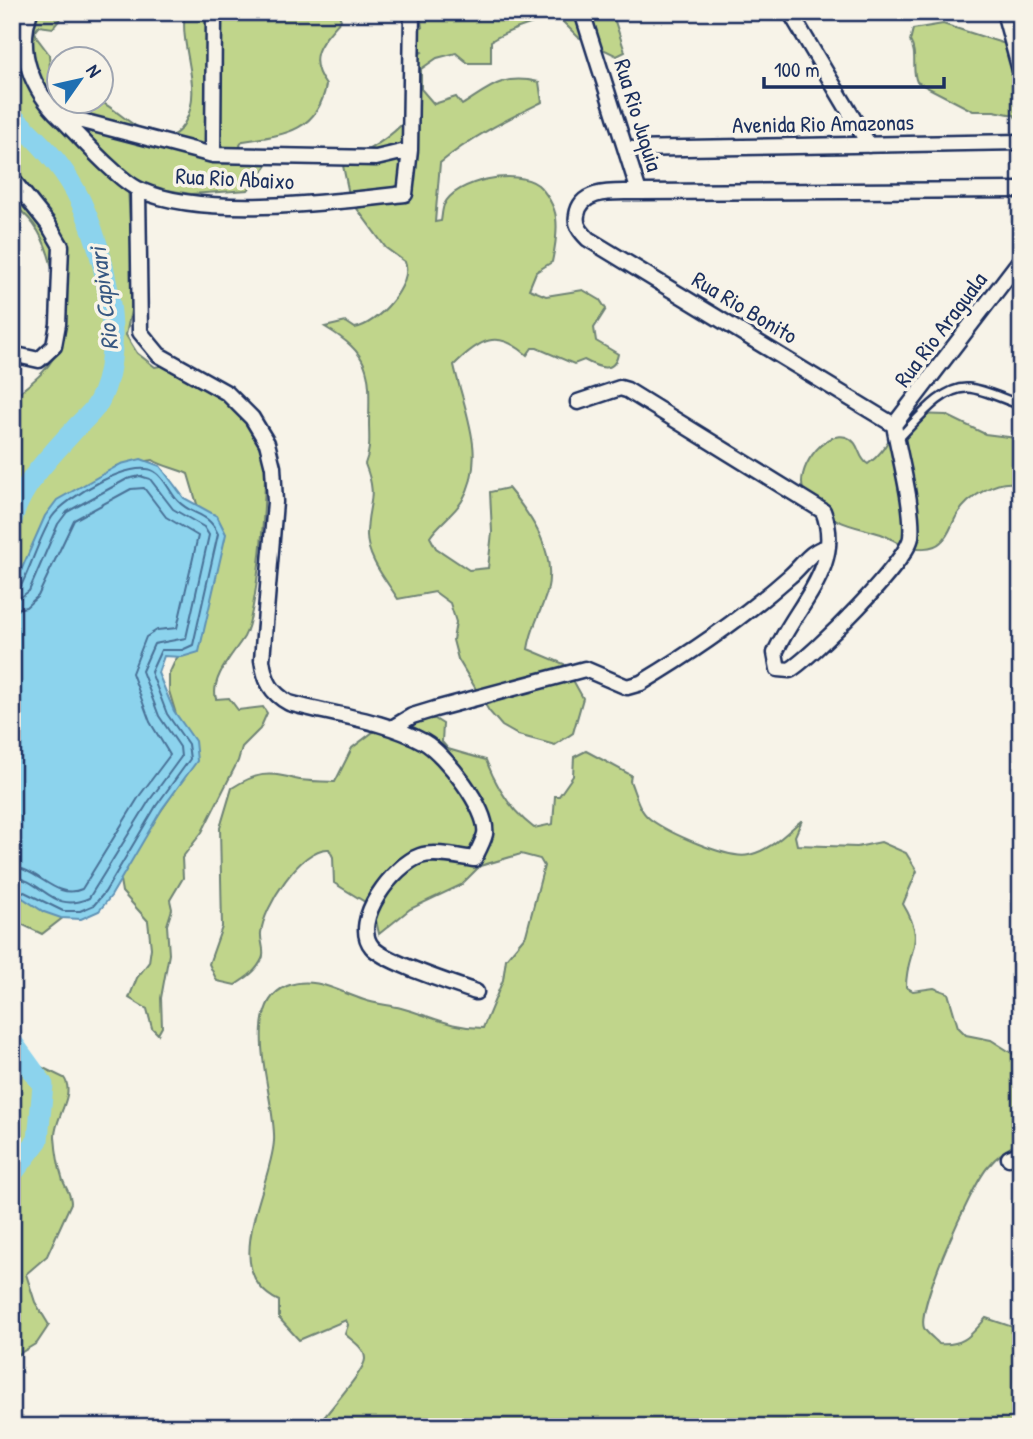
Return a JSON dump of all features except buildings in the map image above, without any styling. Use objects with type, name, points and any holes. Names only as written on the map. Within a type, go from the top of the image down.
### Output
[{"type":"street","points":[[30,12],[25,43],[28,70],[37,90],[46,101]]},
{"type":"street","points":[[213,155],[214,12]]},
{"type":"street","points":[[404,152],[412,12]]},
{"type":"street","name":"Rua Rio Juquia","points":[[582,12],[639,192]]},
{"type":"street","points":[[790,12],[869,145]]},
{"type":"street","points":[[1004,12],[1021,74]]},
{"type":"street","points":[[59,116],[138,190],[140,332],[159,355],[227,393],[252,418],[267,443],[273,467],[275,502],[262,660],[268,684],[276,696],[289,704],[392,728],[426,743],[463,783],[481,810],[485,832],[474,859],[422,855],[390,877],[374,905],[367,932],[369,944],[382,956],[476,992]]},
{"type":"street","name":"Rua Rio Abaixo","points":[[62,116],[213,155],[376,158],[404,152],[405,194],[304,205],[225,204],[189,201],[138,190]]},
{"type":"street","name":"Avenida Rio Amazonas","points":[[627,149],[1021,142]]},
{"type":"street","points":[[12,179],[48,224],[61,246],[58,324],[54,346],[44,358],[31,360],[12,354]]},
{"type":"street","points":[[639,192],[1021,190]]},
{"type":"street","name":"Rua Rio Bonito","points":[[639,192],[587,197],[577,212],[577,225],[581,232],[896,433]]},
{"type":"street","name":"Rua Rio Araguala","points":[[896,433],[1021,259]]},
{"type":"street","points":[[578,402],[620,388],[627,390],[823,511],[828,526],[828,547],[809,598],[775,653],[776,664],[783,672],[799,665],[849,619],[908,548],[911,524],[896,433]]},
{"type":"street","points":[[392,728],[412,716],[585,669],[627,687],[641,682],[751,608],[792,575],[813,553],[828,547]]},
{"type":"lane","points":[[896,433],[957,388],[969,387],[1021,405]]},
{"type":"green space","points":[[12,12],[66,12],[53,28],[39,26],[35,31],[46,50],[46,116],[56,116],[82,149],[88,147],[78,122],[79,116],[116,116],[116,112],[142,130],[165,137],[175,134],[184,124],[192,97],[185,41],[185,12],[327,12],[339,15],[341,20],[322,43],[316,58],[320,75],[326,85],[322,101],[315,113],[307,122],[285,133],[243,141],[240,145],[243,149],[275,155],[248,190],[191,194],[138,185],[128,187],[134,296],[126,335],[137,353],[155,367],[166,365],[176,372],[200,380],[228,401],[257,441],[264,462],[265,477],[260,552],[249,624],[244,637],[220,674],[215,691],[216,699],[229,698],[238,710],[263,707],[267,713],[260,729],[242,747],[238,761],[202,832],[182,858],[183,878],[170,900],[172,909],[167,925],[169,954],[161,998],[162,1027],[158,1034],[152,1028],[147,1009],[129,998],[137,978],[149,962],[151,948],[148,921],[122,892],[120,880],[134,850],[176,789],[186,747],[169,691],[169,674],[205,614],[210,524],[197,504],[188,474],[184,472],[153,460],[117,466],[104,478],[12,708],[12,398],[46,368],[56,354],[60,339],[53,271],[43,240],[25,214],[12,205]]},
{"type":"green space","points":[[420,12],[612,12],[625,52],[617,56],[578,37],[558,17],[550,16],[491,41],[491,63],[468,63],[456,53],[437,58],[421,69],[421,89],[434,104],[456,97],[462,105],[490,87],[506,81],[539,82],[542,102],[476,137],[440,163],[435,222],[441,221],[444,205],[450,196],[473,183],[516,177],[538,185],[554,209],[556,234],[552,262],[536,272],[529,289],[546,296],[583,290],[600,300],[606,309],[594,328],[596,341],[618,354],[613,365],[604,368],[584,360],[574,364],[537,348],[532,348],[527,355],[507,342],[489,340],[472,349],[454,365],[472,433],[473,467],[470,484],[462,501],[430,537],[436,548],[469,570],[488,568],[492,532],[490,492],[508,488],[534,523],[545,549],[549,577],[547,592],[528,649],[564,664],[583,698],[573,733],[555,745],[518,735],[502,726],[489,711],[458,659],[453,640],[456,622],[450,603],[435,592],[398,599],[378,568],[370,552],[367,535],[372,493],[365,464],[369,444],[368,377],[360,356],[325,327],[346,322],[355,328],[373,320],[391,302],[404,282],[405,262],[386,248],[350,199],[342,161],[378,144],[409,117],[411,59],[422,52],[404,36],[408,30],[422,28]]},
{"type":"green space","points":[[943,24],[1021,49],[1021,125],[1014,115],[973,111],[917,82],[914,51],[910,41],[913,29]]},
{"type":"green space","points":[[915,414],[946,415],[985,434],[1016,438],[1021,443],[1021,485],[1004,483],[977,495],[962,508],[938,545],[924,548],[905,546],[881,534],[838,521],[805,494],[802,484],[807,464],[828,440],[837,437],[851,439],[868,464],[882,451],[899,425]]},
{"type":"green space","points":[[426,719],[435,719],[443,724],[442,742],[448,749],[486,760],[505,797],[518,814],[534,828],[553,824],[555,796],[559,796],[573,776],[574,757],[586,751],[631,775],[630,781],[638,802],[650,819],[670,831],[713,849],[739,855],[757,853],[777,841],[802,820],[795,836],[797,845],[857,847],[881,842],[906,853],[917,871],[903,904],[915,938],[906,987],[913,991],[934,988],[948,993],[958,1027],[966,1035],[991,1040],[1021,1059],[1021,1142],[998,1156],[987,1168],[969,1198],[936,1273],[928,1297],[924,1328],[939,1344],[961,1341],[971,1335],[986,1318],[1013,1327],[1021,1335],[1021,1427],[317,1427],[352,1382],[365,1359],[361,1348],[345,1334],[348,1325],[346,1320],[299,1340],[279,1318],[279,1301],[261,1288],[252,1270],[249,1250],[252,1228],[274,1141],[263,1056],[264,1013],[272,997],[287,986],[307,982],[450,1024],[483,1028],[503,980],[506,959],[526,935],[544,866],[540,859],[521,854],[480,866],[461,885],[410,909],[379,934],[373,907],[334,883],[333,857],[329,849],[318,851],[296,868],[276,895],[263,922],[263,953],[260,964],[235,985],[217,981],[209,964],[222,927],[220,828],[232,788],[240,783],[255,776],[270,774],[305,781],[335,782],[352,748],[377,729],[407,727]]},
{"type":"green space","points":[[12,867],[73,910],[42,934],[23,925],[12,914]]},
{"type":"green space","points":[[31,1062],[64,1078],[67,1084],[68,1091],[55,1137],[59,1168],[71,1203],[47,1256],[26,1274],[35,1302],[49,1325],[37,1343],[12,1358],[12,1076],[22,1065]]},
{"type":"water","points":[[141,459],[160,466],[184,498],[217,516],[226,534],[199,652],[182,657],[164,656],[158,673],[174,711],[195,741],[197,761],[162,809],[111,896],[99,911],[81,919],[61,918],[44,912],[12,891],[15,584],[45,516],[57,500],[121,464]]},
{"type":"waterway","name":"Rio Capivari","points":[[12,116],[57,163],[81,202],[101,259],[112,323],[112,354],[107,381],[97,405],[29,483],[12,520]]},
{"type":"waterway","name":"Rio Capivari","points":[[12,1042],[43,1085],[38,1140],[12,1174]]}]
